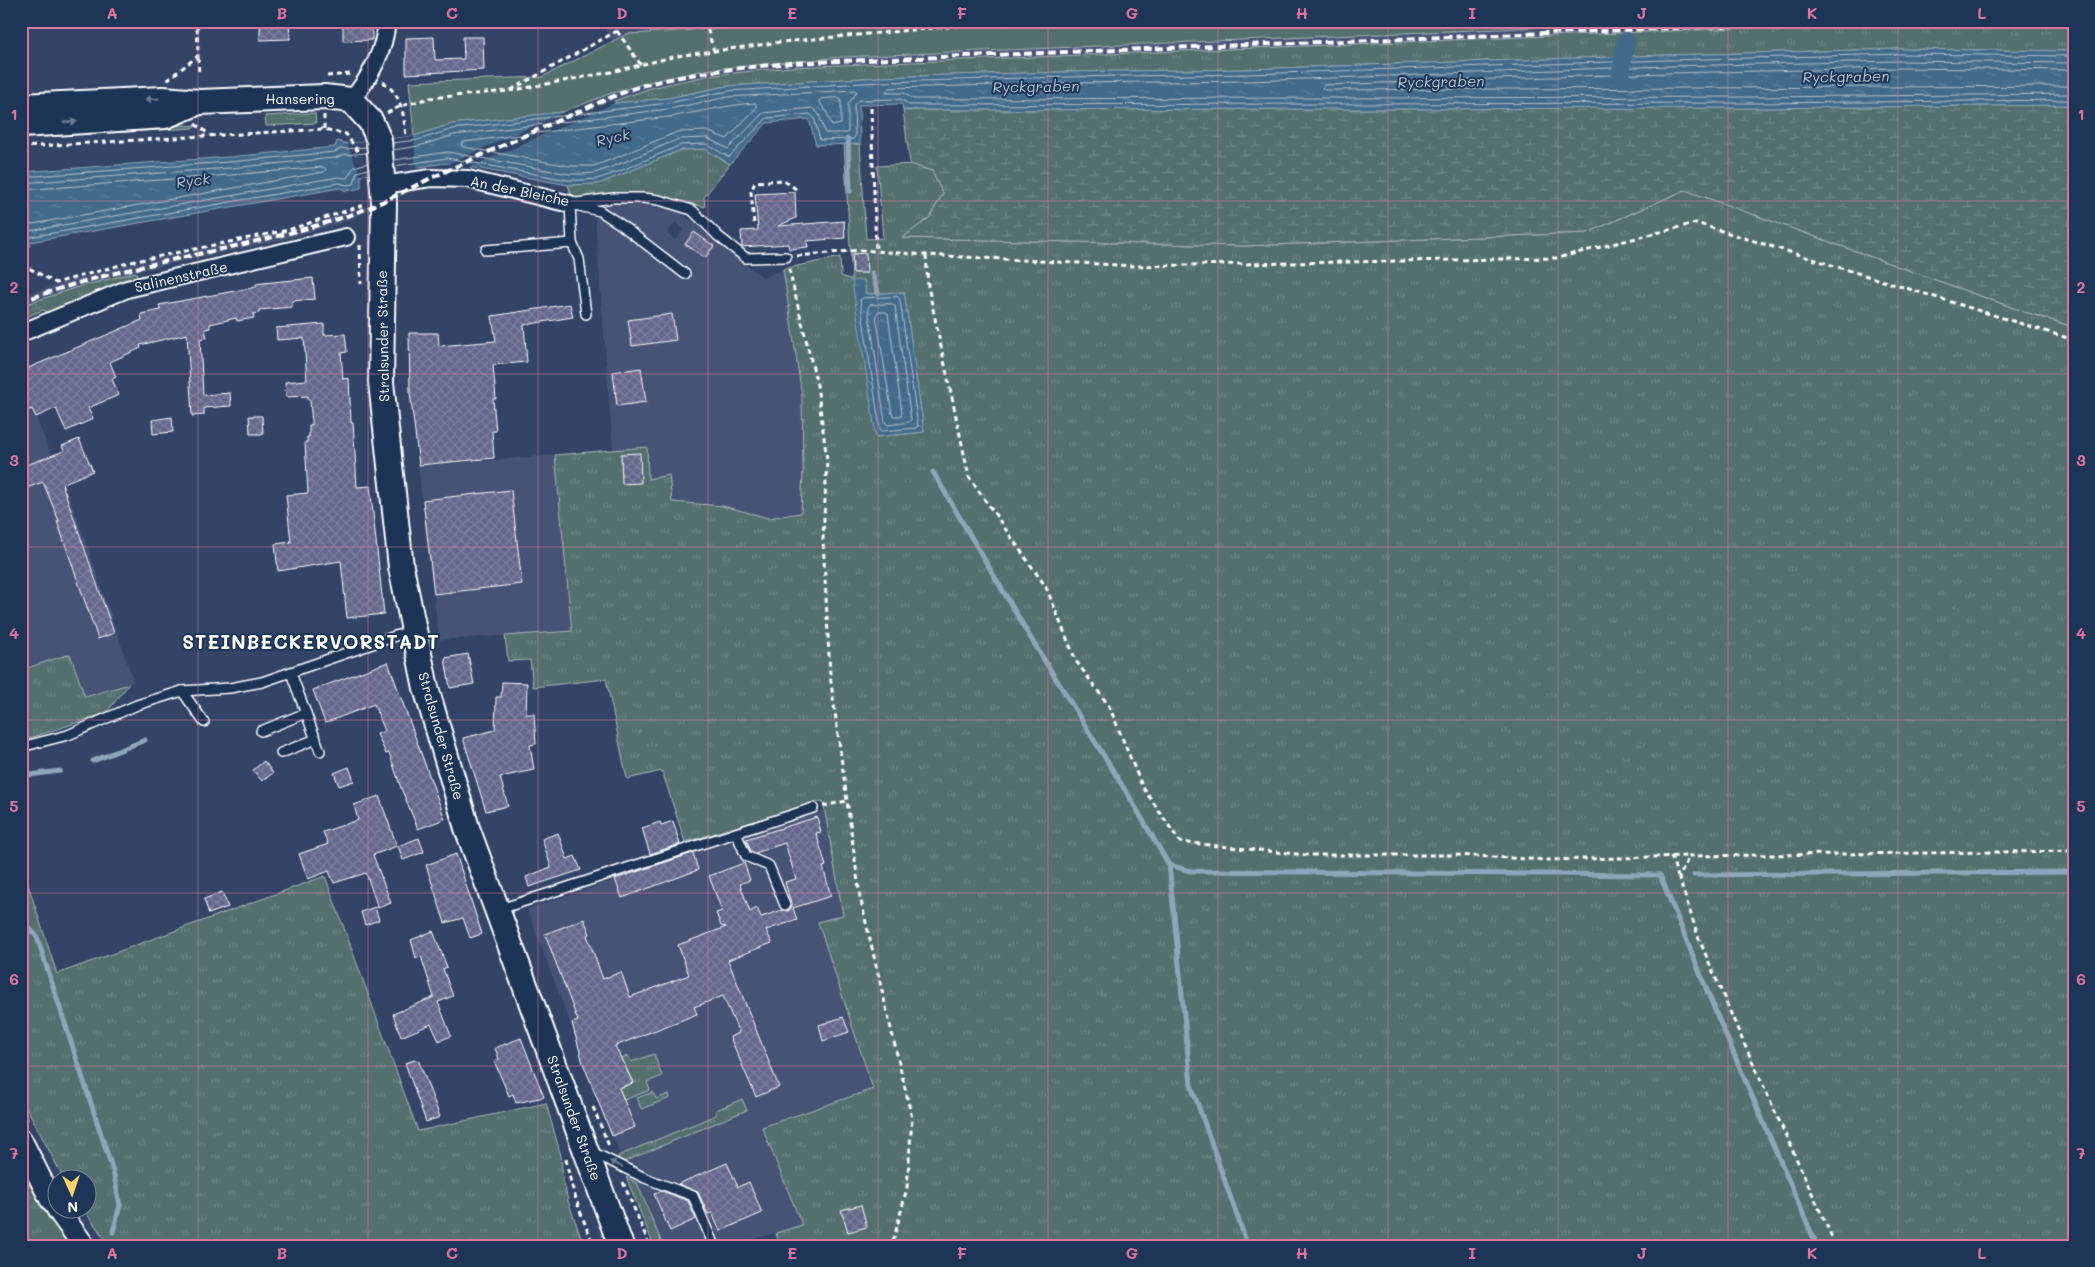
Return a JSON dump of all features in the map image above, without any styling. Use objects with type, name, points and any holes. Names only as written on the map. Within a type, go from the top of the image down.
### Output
[{"type":"main road","name":"Hansering","points":[[21,106],[163,99],[200,102],[324,97],[351,100],[371,122],[379,140]]},
{"type":"main road","name":"Hansering","points":[[21,125],[165,116],[200,102]]},
{"type":"main road","name":"Stralsunder Straße","points":[[379,140],[383,178],[381,382],[401,567],[413,630],[441,744],[467,828],[496,910],[587,1149],[621,1246]]},
{"type":"street","points":[[351,100],[365,84],[382,49],[387,21]]},
{"type":"street","name":"An der Bleiche","points":[[383,178],[468,178],[570,204]]},
{"type":"street","name":"Salinenstraße","points":[[21,333],[127,290],[346,237]]},
{"type":"street","points":[[21,1140],[48,1194]]},
{"type":"street","points":[[66,1220],[84,1246]]},
{"type":"lane","name":"An der Bleiche","points":[[570,204],[613,198],[659,200],[692,210],[718,236],[746,258],[786,257]]},
{"type":"lane","points":[[586,314],[579,259],[572,243],[570,204],[600,211],[685,274]]},
{"type":"lane","points":[[486,250],[572,243]]},
{"type":"lane","points":[[21,747],[68,735],[93,726],[123,710],[182,691],[230,688],[262,682],[413,630]]},
{"type":"lane","points":[[291,673],[320,751]]},
{"type":"lane","points":[[182,691],[204,722]]},
{"type":"lane","points":[[261,731],[306,713]]},
{"type":"lane","points":[[281,753],[316,739]]},
{"type":"lane","points":[[496,910],[813,808]]},
{"type":"lane","points":[[736,832],[746,856],[769,866],[785,905]]},
{"type":"lane","points":[[587,1149],[644,1178],[693,1196],[714,1246]]},
{"type":"path","points":[[197,21],[199,75]]},
{"type":"path","points":[[618,21],[617,31],[641,64]]},
{"type":"path","points":[[705,21],[714,51]]},
{"type":"path","points":[[401,106],[430,98],[509,91],[677,56],[853,34],[956,26],[1133,21]]},
{"type":"path","points":[[509,91],[617,31]]},
{"type":"path","points":[[146,100],[168,79],[198,56]]},
{"type":"path","points":[[322,76],[370,74]]},
{"type":"path","points":[[395,92],[401,106],[406,137]]},
{"type":"path","points":[[871,108],[876,251]]},
{"type":"path","points":[[21,147],[324,129],[346,134],[353,143]]},
{"type":"path","points":[[754,223],[751,192],[755,182],[783,180],[796,188]]},
{"type":"path","points":[[21,268],[27,267],[56,282],[131,262],[288,230],[365,204]]},
{"type":"path","points":[[786,257],[861,250],[1135,266],[1558,258],[1696,224],[2074,340]]},
{"type":"path","points":[[926,255],[928,286],[969,477],[1046,587],[1076,662],[1110,706],[1142,786],[1180,842],[1306,855],[1457,855],[1548,860],[1672,856],[2074,851]]},
{"type":"path","points":[[790,273],[818,385],[826,460],[823,539],[830,675],[860,898],[912,1118],[907,1188],[892,1246]]},
{"type":"path","points":[[813,808],[847,801]]},
{"type":"path","points":[[1672,856],[1699,939],[1831,1236],[1831,1246]]},
{"type":"path","points":[[1679,878],[1689,856]]},
{"type":"path","points":[[591,1101],[650,1246]]},
{"type":"shaded area","points":[[595,21],[853,21],[627,34],[611,41],[603,24],[595,24]]},
{"type":"shaded area","points":[[1684,21],[1913,21],[1713,31],[863,63],[791,67],[706,76],[651,88],[614,101],[346,221],[290,238],[134,272],[74,288],[21,306],[21,297],[72,280],[133,264],[289,231],[346,214],[368,206],[446,168],[609,94],[649,82],[705,70],[842,57]]},
{"type":"shaded area","points":[[622,201],[676,208],[763,278],[783,269],[802,396],[803,470],[801,513],[768,518],[723,506],[672,502],[648,479],[647,447],[613,451],[595,218],[603,203]],"holes":[[[675,222],[683,229],[676,240],[667,234]],[[694,232],[714,246],[705,258],[685,244]],[[672,314],[676,340],[632,346],[629,320]],[[641,368],[646,402],[617,406],[613,372]]]},
{"type":"shaded area","points":[[23,356],[44,403],[32,409],[77,517],[134,682],[85,697],[69,654],[21,670],[21,357]]},
{"type":"shaded area","points":[[555,455],[572,631],[439,640],[418,466]]},
{"type":"shaded area","points":[[825,810],[843,916],[818,922],[873,1090],[762,1127],[803,1225],[730,1246],[654,1246],[527,909]]},
{"type":"green space","points":[[853,21],[1684,21],[842,57],[705,70],[649,82],[609,94],[563,112],[452,124],[414,136],[409,82],[542,77],[627,34]]},
{"type":"green space","points":[[1913,21],[2074,21],[2074,51],[1900,49],[1248,69],[881,77],[727,86],[668,98],[615,103],[614,101],[651,88],[706,76],[791,67]]},
{"type":"green space","points":[[2074,105],[2074,327],[2025,312],[1685,190],[1587,233],[1243,246],[902,238],[929,218],[943,194],[932,171],[910,164],[903,110],[1756,108]]},
{"type":"green space","points":[[315,113],[316,123],[266,126],[265,116]]},
{"type":"green space","points":[[195,126],[194,128],[25,138],[25,134]]},
{"type":"green space","points":[[844,144],[860,144],[866,239],[883,238],[877,166],[912,164],[932,171],[943,194],[929,218],[903,238],[1243,246],[1587,233],[1685,190],[2025,312],[2074,327],[2074,1246],[780,1246],[776,1233],[802,1225],[762,1127],[873,1089],[818,922],[843,915],[823,801],[685,842],[662,771],[627,779],[606,679],[533,687],[530,660],[508,661],[505,636],[572,631],[555,455],[647,447],[648,479],[669,475],[672,502],[723,506],[768,518],[801,513],[803,470],[802,396],[783,269],[840,257],[841,276],[852,280]],"holes":[[[864,280],[866,294],[904,292],[924,432],[876,437]]]},
{"type":"green space","points":[[705,149],[730,164],[704,197],[705,207],[646,194],[600,195],[573,199],[568,185],[598,184],[681,150]]},
{"type":"green space","points":[[136,272],[137,279],[50,313],[43,310],[21,319],[21,306],[74,288]]},
{"type":"green space","points":[[70,654],[85,697],[129,684],[106,713],[21,741],[21,670]]},
{"type":"green space","points":[[21,863],[57,974],[325,876],[418,1131],[546,1103],[561,1156],[563,1179],[568,1201],[584,1246],[113,1246],[104,1238],[91,1220],[98,1220],[98,1170],[59,1170],[21,1097]]},
{"type":"green space","points":[[654,1054],[662,1076],[647,1082],[650,1090],[624,1100],[619,1088],[633,1083],[622,1058],[628,1056],[631,1062]]},
{"type":"green space","points":[[653,1092],[656,1099],[669,1094],[670,1098],[641,1109],[637,1098]]},
{"type":"green space","points":[[742,1099],[747,1110],[621,1163],[618,1156],[716,1115],[716,1110]]},
{"type":"green space","points":[[21,1163],[48,1208],[48,1220],[55,1220],[71,1246],[21,1246]]},
{"type":"green space","points":[[626,1177],[637,1183],[663,1246],[654,1246]]},
{"type":"water","points":[[1900,49],[2074,51],[2074,105],[1756,108],[903,110],[902,104],[859,105],[860,144],[816,145],[809,119],[767,123],[730,164],[705,149],[681,150],[598,184],[568,185],[447,163],[361,175],[361,188],[346,191],[340,188],[30,242],[30,246],[21,247],[21,172],[229,157],[335,147],[337,141],[347,144],[414,136],[452,124],[668,98],[727,86],[881,77],[1248,69]]},
{"type":"water","points":[[864,280],[866,294],[904,292],[924,432],[876,437],[852,281]]},
{"type":"pier","points":[[613,101],[615,103],[466,169],[443,166],[573,108]]},
{"type":"pier","points":[[414,136],[416,169],[360,175],[347,144]]},
{"type":"building","points":[[260,21],[289,21],[290,39],[260,40]]},
{"type":"building","points":[[343,21],[372,21],[372,40],[343,41]]},
{"type":"building","points":[[434,37],[435,60],[464,59],[463,37],[483,37],[484,70],[406,74],[406,38]]},
{"type":"building","points":[[795,192],[796,218],[778,226],[844,221],[845,238],[807,241],[808,247],[789,249],[788,244],[742,247],[741,231],[758,230],[755,194]]},
{"type":"building","points":[[694,232],[714,246],[705,258],[685,244]]},
{"type":"building","points":[[866,253],[867,273],[853,273],[852,254]]},
{"type":"building","points":[[313,278],[315,299],[292,301],[292,307],[259,310],[259,313],[253,314],[254,318],[237,321],[236,318],[210,324],[210,328],[205,329],[207,338],[200,339],[203,395],[230,393],[231,406],[204,408],[204,415],[192,416],[187,334],[140,345],[141,348],[110,362],[116,377],[112,379],[119,395],[88,408],[93,419],[66,431],[56,408],[36,417],[32,409],[26,411],[21,400],[21,371],[142,320],[141,314],[160,310],[159,305],[256,287],[256,284]]},
{"type":"building","points":[[570,304],[573,317],[524,325],[527,362],[493,365],[496,399],[493,399],[496,431],[492,431],[494,458],[419,465],[410,393],[409,333],[438,333],[439,346],[496,341],[492,316]]},
{"type":"building","points":[[672,314],[676,340],[632,346],[628,320]]},
{"type":"building","points":[[324,324],[324,335],[345,334],[347,352],[341,353],[343,379],[349,378],[357,487],[370,486],[384,614],[347,618],[341,561],[278,571],[275,544],[291,542],[286,495],[308,493],[305,442],[307,442],[307,437],[309,437],[309,425],[312,425],[308,396],[286,397],[285,382],[307,380],[304,338],[277,340],[276,328]]},
{"type":"building","points":[[641,368],[646,402],[617,406],[613,372]]},
{"type":"building","points":[[249,416],[262,416],[263,434],[250,434]]},
{"type":"building","points":[[172,417],[173,432],[153,434],[152,420]]},
{"type":"building","points":[[79,439],[93,471],[62,484],[114,633],[98,639],[57,521],[59,521],[43,482],[21,490],[21,467],[64,451],[62,446]]},
{"type":"building","points":[[640,453],[641,483],[622,484],[621,454]]},
{"type":"building","points":[[511,490],[522,584],[434,594],[423,500]]},
{"type":"building","points":[[468,654],[474,684],[450,688],[445,658]]},
{"type":"building","points":[[388,662],[445,819],[418,829],[389,753],[386,754],[377,734],[385,731],[374,704],[325,723],[313,690]]},
{"type":"building","points":[[502,682],[527,683],[526,714],[534,714],[536,744],[530,745],[534,770],[500,777],[508,806],[486,811],[463,738],[495,730],[496,697],[501,697]]},
{"type":"building","points":[[264,761],[273,773],[262,781],[253,770]]},
{"type":"building","points":[[349,767],[354,781],[339,786],[334,773]]},
{"type":"building","points":[[379,796],[397,846],[373,855],[391,903],[378,908],[366,873],[334,883],[329,871],[308,879],[299,854],[328,844],[323,832],[358,820],[354,805]]},
{"type":"building","points":[[817,817],[821,832],[816,833],[826,866],[823,867],[831,896],[793,908],[797,920],[766,930],[772,943],[728,960],[779,1087],[756,1097],[730,1037],[739,1033],[723,996],[694,1007],[697,1014],[615,1046],[633,1083],[619,1088],[635,1127],[612,1136],[583,1063],[572,1023],[578,1021],[545,934],[584,919],[590,934],[587,935],[603,979],[621,972],[630,997],[689,975],[678,945],[726,927],[721,926],[716,913],[722,911],[709,876],[744,863],[750,880],[740,884],[750,912],[757,908],[761,917],[782,910],[788,911],[792,907],[785,882],[796,879],[785,843],[755,853],[751,851],[746,839]]},
{"type":"building","points":[[673,821],[680,844],[650,854],[642,828],[660,822],[661,825]]},
{"type":"building","points":[[558,833],[567,859],[575,856],[581,870],[529,887],[526,877],[551,867],[542,839]]},
{"type":"building","points":[[419,838],[424,852],[403,860],[398,846]]},
{"type":"building","points":[[693,853],[698,870],[622,898],[615,879]]},
{"type":"building","points":[[456,854],[482,934],[470,938],[463,918],[445,923],[426,865]]},
{"type":"building","points":[[222,892],[228,907],[209,914],[204,899]]},
{"type":"building","points":[[375,907],[379,920],[365,925],[361,912]]},
{"type":"building","points":[[433,931],[447,967],[443,969],[453,996],[438,1002],[451,1036],[439,1041],[431,1024],[401,1037],[393,1014],[434,997],[421,956],[416,958],[411,940]]},
{"type":"building","points":[[843,1017],[849,1032],[823,1041],[819,1025]]},
{"type":"building","points":[[521,1038],[544,1097],[516,1103],[513,1094],[509,1096],[494,1061],[499,1059],[495,1048]]},
{"type":"building","points":[[418,1059],[440,1117],[426,1122],[405,1063]]},
{"type":"building","points":[[727,1163],[738,1187],[749,1182],[762,1213],[720,1231],[712,1213],[708,1214],[698,1192],[678,1184]]},
{"type":"building","points":[[662,1191],[688,1201],[696,1219],[670,1231],[654,1194]]},
{"type":"building","points":[[861,1205],[867,1227],[848,1232],[841,1210]]},
{"type":"waterway","points":[[1620,78],[1626,41]]},
{"type":"waterway","points":[[848,139],[850,191]]},
{"type":"waterway","points":[[872,273],[878,293]]},
{"type":"waterway","points":[[933,472],[1030,637],[1130,798],[1169,865],[1190,871],[1660,875],[1717,1015],[1817,1246]]},
{"type":"waterway","points":[[93,761],[145,740]]},
{"type":"waterway","points":[[21,776],[60,771]]},
{"type":"waterway","points":[[1169,865],[1191,1085],[1247,1244]]},
{"type":"waterway","points":[[1694,875],[2074,872]]},
{"type":"waterway","points":[[21,919],[37,937],[113,1171],[120,1205],[113,1232]]},
{"type":"railway","points":[[21,302],[101,277],[264,239],[344,217],[398,195],[463,163],[615,96],[645,85],[699,74],[790,63],[1851,21]]},
{"type":"district","name":"STEINBECKERVORSTADT","points":[[311,642]]},
{"type":"water label","name":"Ryckgraben","points":[[1846,77]]},
{"type":"water label","name":"Ryckgraben","points":[[1441,82]]},
{"type":"water label","name":"Ryckgraben","points":[[1036,87]]},
{"type":"water label","name":"Ryck","points":[[613,138]]},
{"type":"water label","name":"Ryck","points":[[193,181]]}]
